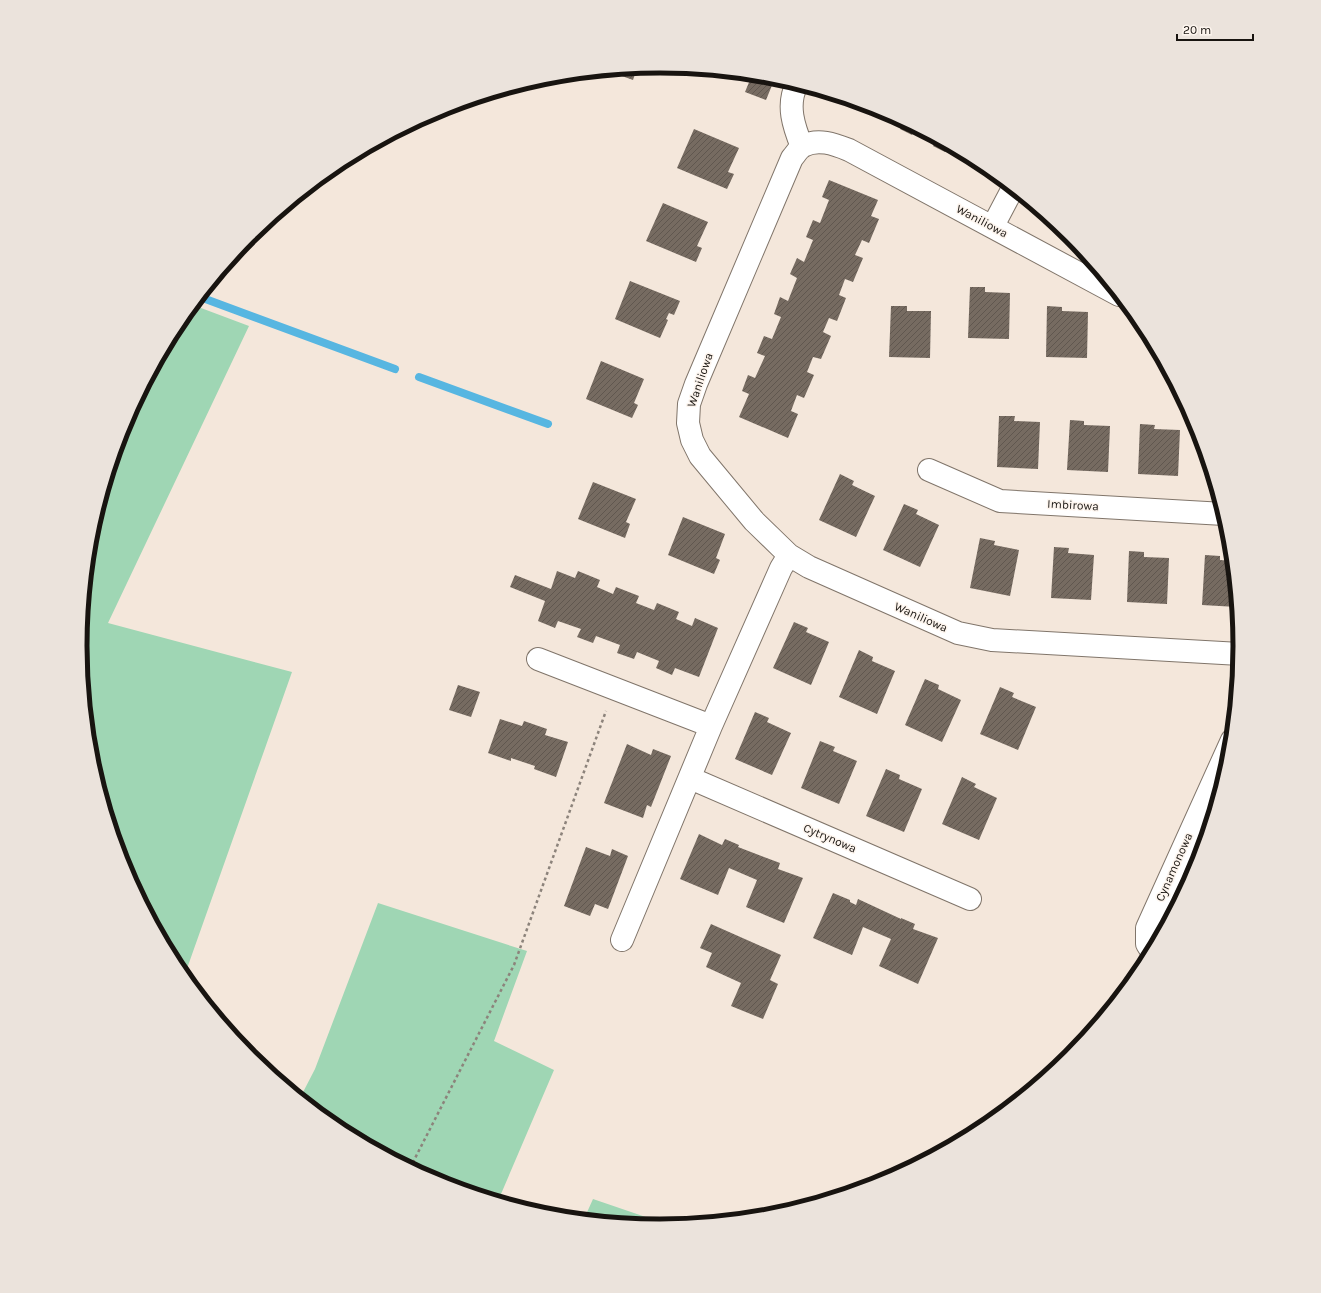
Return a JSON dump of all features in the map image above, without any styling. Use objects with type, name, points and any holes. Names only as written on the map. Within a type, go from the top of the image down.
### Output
[{"type":"street","points":[[795,90],[791,112],[796,133],[802,147]]},
{"type":"street","name":"Waniliowa","points":[[1109,290],[849,150],[831,143],[816,142],[802,147],[792,158],[784,173],[696,384],[688,411],[688,423],[692,440],[700,456],[754,521],[790,555],[809,567],[958,633],[992,640],[1234,654]]},
{"type":"street","points":[[993,226],[1010,192]]},
{"type":"street","name":"Imbirowa","points":[[929,470],[1000,501],[1218,514]]},
{"type":"street","points":[[622,940],[711,726],[781,568],[790,555]]},
{"type":"street","points":[[538,658],[711,726]]},
{"type":"street","name":"Cynamonowa","points":[[1149,946],[1147,944],[1147,928],[1222,762]]},
{"type":"street","name":"Cytrynowa","points":[[690,778],[970,899]]},
{"type":"path","points":[[412,1163],[514,965],[614,688]]},
{"type":"green space","points":[[199,307],[249,326],[108,623],[292,672],[187,969],[164,933],[146,900],[117,831],[98,758],[92,721],[88,684],[87,646],[88,609],[98,535],[117,462],[146,393],[164,360]]},
{"type":"green space","points":[[378,903],[527,951],[494,1041],[554,1070],[500,1197],[476,1190],[407,1161],[342,1123],[302,1094],[315,1069]]},
{"type":"green space","points":[[593,1199],[654,1220],[623,1219],[586,1215]]},
{"type":"building","points":[[635,74],[633,80],[618,75]]},
{"type":"building","points":[[750,80],[772,84],[766,100],[745,92]]},
{"type":"building","points":[[901,126],[914,132],[912,135],[900,129]]},
{"type":"building","points":[[694,129],[739,148],[728,172],[734,174],[727,189],[677,168]]},
{"type":"building","points":[[935,143],[947,150],[945,152],[933,146]]},
{"type":"building","points":[[829,180],[878,200],[871,216],[879,219],[869,243],[862,240],[855,255],[863,258],[853,282],[845,279],[839,295],[846,298],[837,321],[829,318],[823,332],[831,336],[821,359],[813,357],[807,372],[814,375],[804,398],[797,395],[791,411],[798,414],[788,438],[739,417],[749,394],[742,391],[748,375],[755,378],[765,356],[757,353],[764,336],[772,339],[781,317],[774,314],[780,297],[788,301],[797,278],[790,274],[797,258],[804,262],[813,240],[806,237],[813,220],[820,223],[829,200],[822,197]]},
{"type":"building","points":[[663,203],[708,222],[697,246],[702,248],[696,262],[646,241]]},
{"type":"building","points":[[630,281],[680,301],[674,315],[669,313],[666,319],[668,320],[660,338],[615,319]]},
{"type":"building","points":[[970,287],[985,287],[985,292],[1010,293],[1009,339],[968,338]]},
{"type":"building","points":[[891,306],[907,306],[907,311],[931,311],[930,358],[889,357]]},
{"type":"building","points":[[1047,306],[1062,307],[1062,311],[1088,312],[1087,358],[1046,357]]},
{"type":"building","points":[[601,361],[644,379],[634,403],[638,405],[632,418],[586,399]]},
{"type":"building","points":[[999,416],[1015,416],[1014,421],[1040,422],[1038,469],[997,467]]},
{"type":"building","points":[[1070,420],[1084,421],[1084,425],[1110,426],[1108,472],[1067,470]]},
{"type":"building","points":[[1140,424],[1155,425],[1154,429],[1180,430],[1178,476],[1138,474]]},
{"type":"building","points":[[840,474],[854,481],[852,485],[875,496],[856,537],[819,520]]},
{"type":"building","points":[[593,482],[636,499],[626,522],[630,524],[625,538],[578,519]]},
{"type":"building","points":[[904,504],[918,510],[916,514],[939,525],[920,567],[883,550]]},
{"type":"building","points":[[683,517],[725,534],[716,558],[720,560],[714,574],[668,555]]},
{"type":"building","points":[[980,538],[995,541],[994,545],[1019,550],[1010,596],[970,588]]},
{"type":"building","points":[[1054,547],[1069,548],[1068,553],[1094,555],[1091,600],[1051,598]]},
{"type":"building","points":[[1129,551],[1144,552],[1144,557],[1169,558],[1167,604],[1127,602]]},
{"type":"building","points":[[1205,555],[1220,556],[1220,560],[1227,561],[1233,607],[1202,605]]},
{"type":"building","points":[[557,571],[575,578],[578,571],[600,580],[597,587],[613,594],[616,587],[639,596],[636,603],[654,610],[657,603],[679,612],[676,619],[692,626],[695,618],[718,628],[699,677],[675,668],[672,675],[656,668],[659,661],[637,652],[634,659],[617,653],[620,645],[596,636],[593,643],[577,637],[581,629],[558,621],[555,628],[538,621],[545,601],[510,587],[515,575],[551,589]]},
{"type":"building","points":[[794,622],[808,628],[806,632],[829,642],[811,685],[773,668]]},
{"type":"building","points":[[859,650],[873,657],[872,661],[895,671],[877,714],[839,697]]},
{"type":"building","points":[[925,679],[939,685],[938,689],[961,700],[942,742],[905,725]]},
{"type":"building","points":[[458,685],[480,692],[471,717],[449,710]]},
{"type":"building","points":[[1000,687],[1014,693],[1012,697],[1036,707],[1018,750],[980,734]]},
{"type":"building","points":[[755,712],[769,718],[767,722],[791,733],[772,775],[735,759]]},
{"type":"building","points":[[500,719],[522,726],[524,721],[547,729],[545,735],[568,742],[556,777],[534,769],[535,766],[511,758],[511,761],[488,753]]},
{"type":"building","points":[[820,741],[835,747],[833,751],[857,761],[839,804],[801,788]]},
{"type":"building","points":[[627,744],[651,755],[653,749],[671,756],[651,807],[647,805],[643,818],[604,803]]},
{"type":"building","points":[[886,769],[900,775],[899,779],[922,789],[904,832],[866,816]]},
{"type":"building","points":[[962,777],[976,784],[974,787],[997,798],[979,840],[942,824]]},
{"type":"building","points":[[699,834],[722,845],[725,839],[739,845],[738,847],[780,863],[778,869],[803,878],[784,923],[746,907],[757,880],[729,868],[718,895],[680,879]]},
{"type":"building","points":[[586,847],[610,856],[612,849],[628,856],[608,909],[595,904],[590,916],[564,906]]},
{"type":"building","points":[[833,893],[850,900],[850,902],[856,905],[858,899],[915,924],[913,929],[938,938],[918,984],[879,966],[891,939],[863,927],[852,955],[813,938]]},
{"type":"building","points":[[711,924],[781,955],[770,980],[778,984],[763,1019],[731,1006],[741,983],[706,967],[712,953],[700,948]]},
{"type":"waterway","points":[[205,299],[395,369]]},
{"type":"waterway","points":[[419,377],[548,424]]}]
